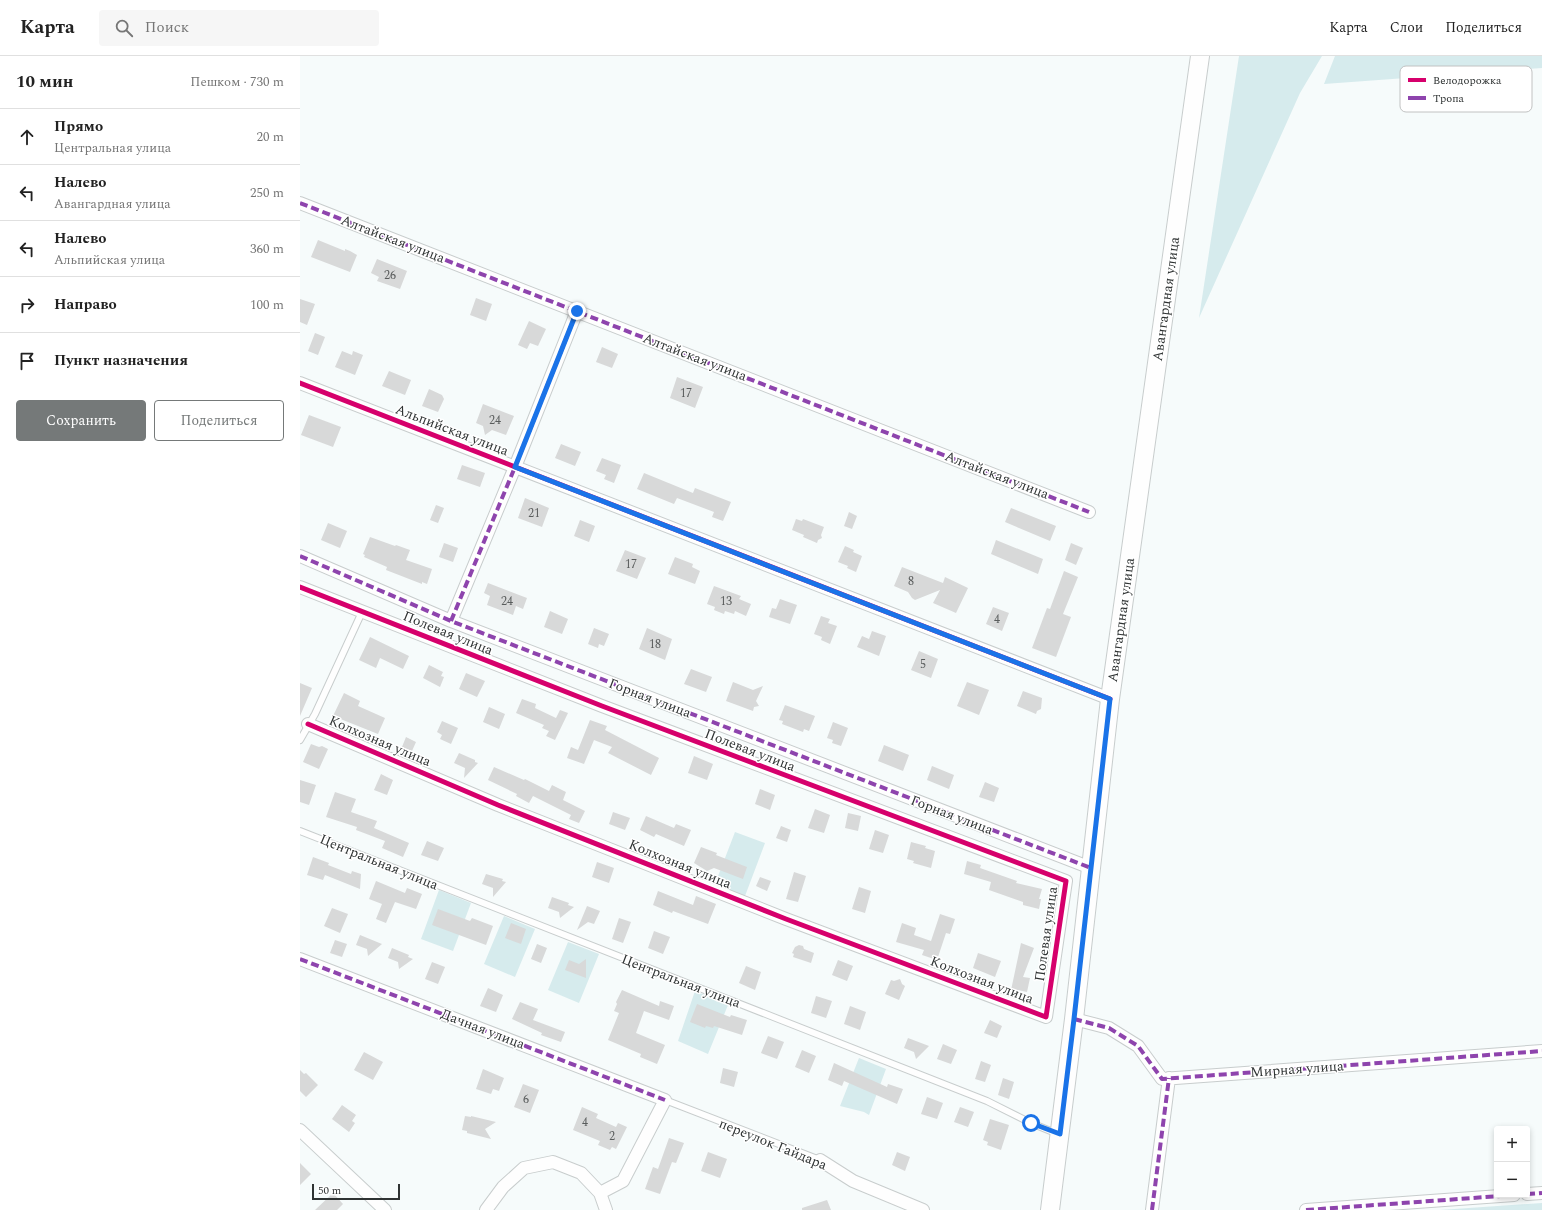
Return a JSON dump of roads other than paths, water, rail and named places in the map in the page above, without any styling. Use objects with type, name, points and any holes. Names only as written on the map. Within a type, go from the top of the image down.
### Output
[{"type":"main road","name":"Авангардная улица","points":[[1050,1210],[1074,1019],[1110,699],[1200,56]]},
{"type":"street","name":"Алтайская улица","points":[[300,203],[1090,512]]},
{"type":"street","points":[[451,621],[515,467],[577,311]]},
{"type":"street","name":"Альпийская улица","points":[[300,384],[1110,699]]},
{"type":"street","name":"Горная улица","points":[[300,556],[451,621],[1091,868]]},
{"type":"street","name":"Полевая улица","points":[[300,587],[602,706],[1066,881],[1046,1017]]},
{"type":"street","name":"Колхозная улица","points":[[304,722],[513,811],[786,919],[1046,1017]]},
{"type":"street","name":"Дачная улица","points":[[300,959],[665,1100]]},
{"type":"street","points":[[1074,1019],[1109,1028],[1138,1046],[1162,1079],[1170,1078],[1152,1210]]},
{"type":"street","name":"Мирная улица","points":[[1170,1078],[1542,1051]]},
{"type":"street","points":[[600,1193],[623,1182],[665,1100]]},
{"type":"street","points":[[300,1130],[385,1210]]},
{"type":"street","name":"переулок Гайдара","points":[[820,1160],[853,1181],[924,1210]]},
{"type":"street","points":[[486,1210],[503,1186],[524,1168],[553,1162],[581,1173],[600,1193],[606,1210]]},
{"type":"street","points":[[1530,1194],[1542,1193]]},
{"type":"street","points":[[1306,1210],[1494,1196]]},
{"type":"lane","points":[[300,740],[304,722],[315,714],[362,612]]},
{"type":"lane","name":"Центральная улица","points":[[300,831],[987,1101],[1031,1123],[1060,1134]]},
{"type":"lane","name":"переулок Гайдара","points":[[665,1100],[820,1160]]}]
